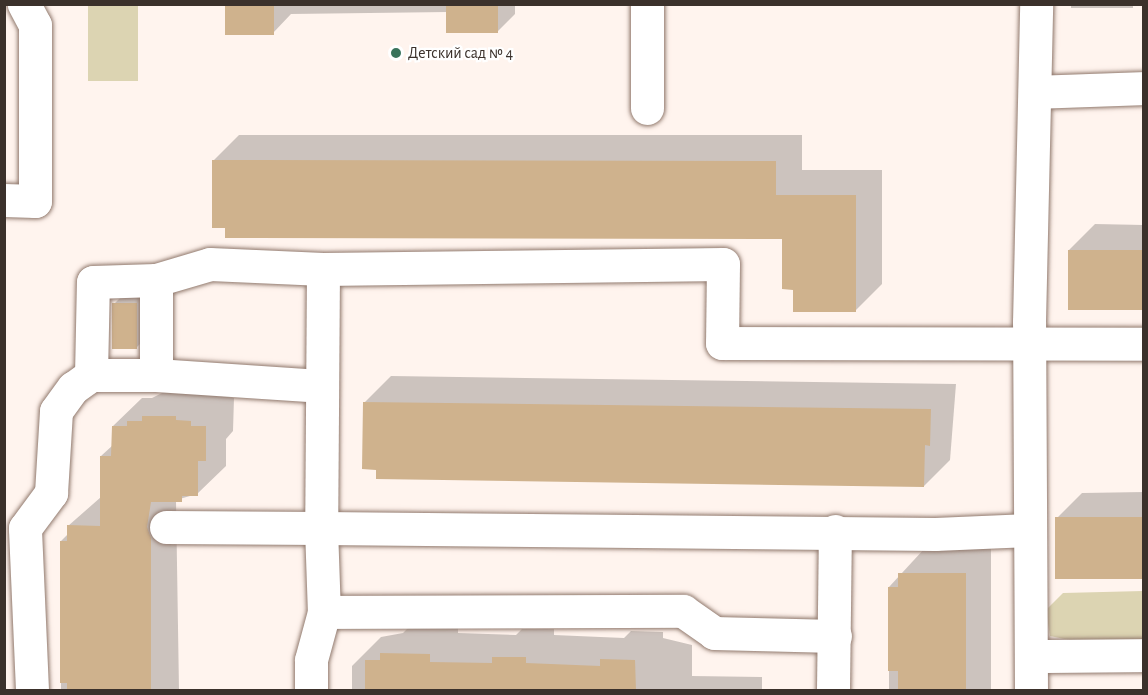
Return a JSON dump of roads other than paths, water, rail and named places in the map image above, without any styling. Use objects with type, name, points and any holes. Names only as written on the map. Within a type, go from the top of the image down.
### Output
[{"type":"lane","points":[[4,200],[35,201],[35,25],[24,4]]},
{"type":"lane","points":[[647,4],[647,108]]},
{"type":"lane","points":[[1031,690],[1033,656],[1029,530],[1036,4]]},
{"type":"lane","points":[[1035,92],[1143,88]]},
{"type":"lane","points":[[91,375],[93,282],[156,280],[210,264],[323,269],[723,264],[722,343],[1143,344]]},
{"type":"lane","points":[[311,690],[311,660],[324,612],[320,386],[323,269]]},
{"type":"lane","points":[[156,280],[156,375]]},
{"type":"lane","points":[[32,690],[15,546],[25,528],[51,493],[56,411],[73,388],[91,375],[156,375],[320,386]]},
{"type":"lane","points":[[166,527],[835,531],[935,534],[1029,530]]},
{"type":"lane","points":[[833,690],[835,531]]},
{"type":"lane","points":[[324,612],[683,611],[714,633],[835,636]]},
{"type":"lane","points":[[1033,656],[1143,655]]},
{"type":"place","name":"Детский сад № 4","points":[[396,53]]}]
